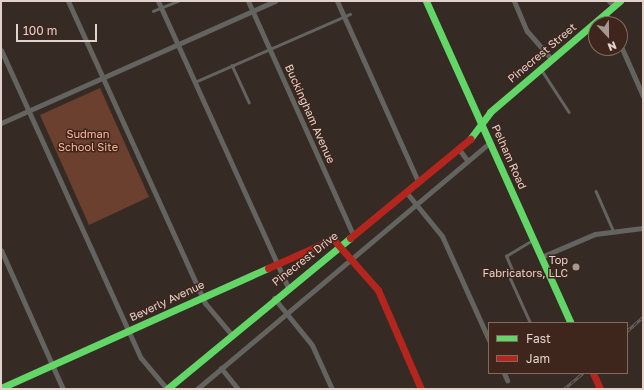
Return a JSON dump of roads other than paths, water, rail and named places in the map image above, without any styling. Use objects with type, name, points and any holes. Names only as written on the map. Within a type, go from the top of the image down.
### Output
[{"type":"street","points":[[68,1],[202,297],[231,334]]},
{"type":"street","points":[[158,1],[288,288]]},
{"type":"street","name":"Buckingham Avenue","points":[[248,1],[353,235]]},
{"type":"street","points":[[1,123],[275,1]]},
{"type":"street","points":[[337,1],[418,181]]},
{"type":"street","name":"Pelham Road","points":[[426,1],[571,322]]},
{"type":"street","points":[[514,1],[527,31],[551,59]]},
{"type":"street","name":"Pinecrest Street","points":[[482,124],[490,112],[606,13],[612,4],[620,1]]},
{"type":"street","points":[[1,50],[141,358],[167,389]]},
{"type":"street","points":[[625,56],[643,96]]},
{"type":"street","name":"Pinecrest Drive","points":[[167,389],[274,298],[340,246],[472,137],[482,124]]},
{"type":"street","points":[[197,389],[490,142]]},
{"type":"street","points":[[458,148],[467,160]]},
{"type":"street","points":[[406,192],[442,236],[488,338]]},
{"type":"street","points":[[541,256],[586,236],[613,230],[643,228]]},
{"type":"street","name":"Beverly Avenue","points":[[1,388],[331,239],[340,246]]},
{"type":"street","points":[[340,246],[352,258],[378,290],[421,389]]},
{"type":"street","points":[[1,250],[63,389]]},
{"type":"street","points":[[274,298],[312,345],[332,389]]},
{"type":"street","points":[[221,368],[238,389]]},
{"type":"street","points":[[504,374],[507,380]]},
{"type":"street","points":[[593,374],[600,389]]},
{"type":"lane","points":[[153,11],[178,1]]},
{"type":"lane","points":[[194,83],[350,14]]},
{"type":"lane","points":[[232,65],[249,102]]},
{"type":"lane","points":[[540,68],[569,112]]},
{"type":"lane","points":[[596,190],[613,230]]},
{"type":"lane","points":[[530,322],[510,279],[512,270],[506,256],[534,240]]},
{"type":"railway","points":[[628,330],[643,317]]},
{"type":"railway","points":[[564,389],[582,374]]},
{"type":"place","name":"Top Fabricators, LLC","points":[[576,267]]},
{"type":"park label","name":"Sudman School Site","points":[[88,141]]}]
